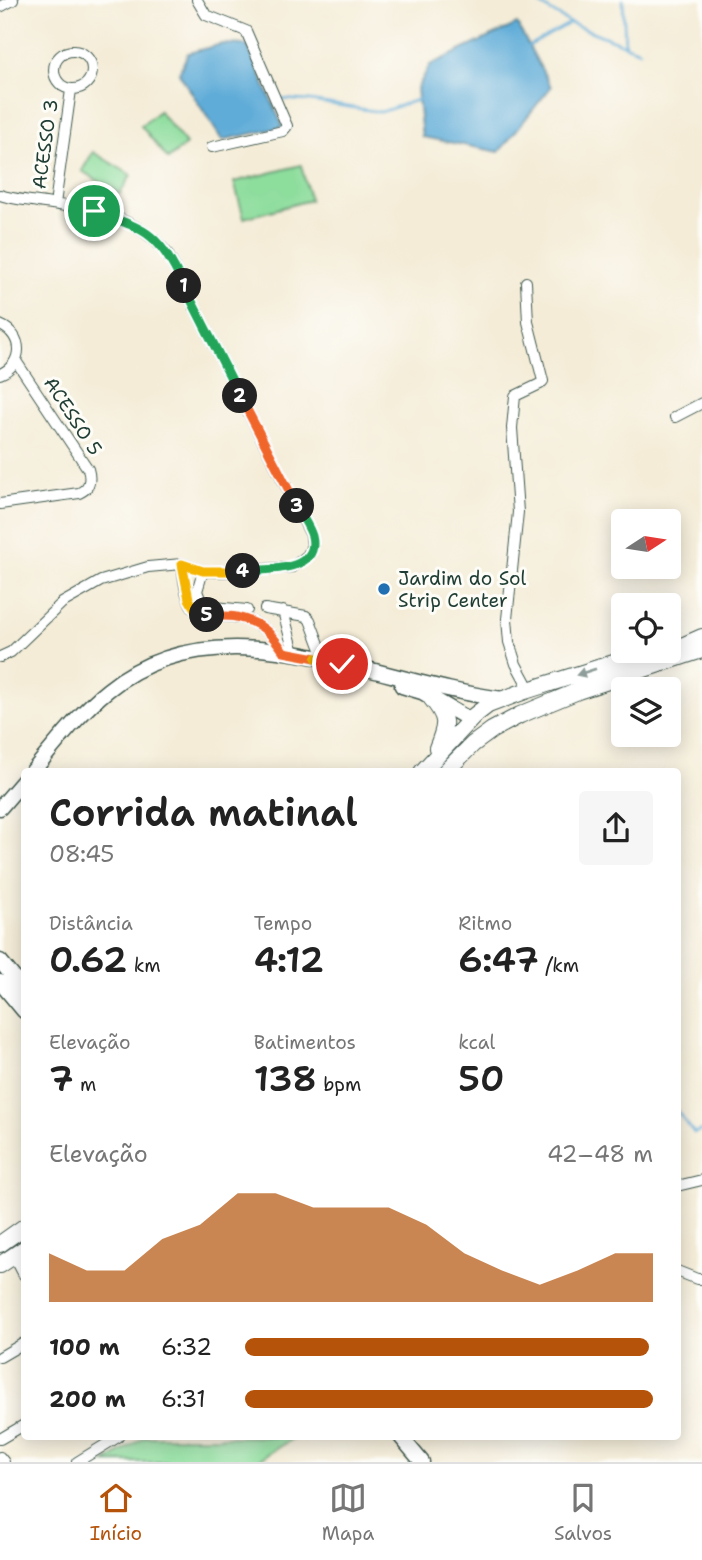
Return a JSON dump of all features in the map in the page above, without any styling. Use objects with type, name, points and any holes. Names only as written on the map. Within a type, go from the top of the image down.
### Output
[{"type":"main road","points":[[681,647],[702,635]]},
{"type":"main road","points":[[35,768],[87,709],[108,690],[157,661],[175,654],[204,649],[243,648],[289,653],[398,676],[461,693],[503,699]]},
{"type":"main road","points":[[681,651],[702,650]]},
{"type":"main road","points":[[427,767],[470,720],[488,705],[613,663]]},
{"type":"main road","points":[[599,685],[643,663]]},
{"type":"main road","points":[[373,672],[395,684],[422,692],[470,720],[487,720],[522,704],[599,685],[648,663]]},
{"type":"main road","points":[[448,768],[473,744],[498,726],[578,691]]},
{"type":"main road","points":[[427,767],[445,729],[444,713],[431,698]]},
{"type":"main road","points":[[0,808],[21,784]]},
{"type":"main road","points":[[0,961],[21,986]]},
{"type":"main road","points":[[0,982],[21,1007]]},
{"type":"main road","points":[[0,1244],[21,1229]]},
{"type":"main road","points":[[404,1440],[422,1462]]},
{"type":"street","points":[[0,7],[13,0]]},
{"type":"street","points":[[197,0],[206,15],[246,31],[287,126],[283,131],[212,147]]},
{"type":"street","points":[[68,51],[75,51],[86,56],[92,72],[88,83],[71,90],[59,84],[54,72],[57,59],[68,51]]},
{"type":"street","name":"ACESSO 3","points":[[55,204],[71,90]]},
{"type":"street","points":[[0,195],[94,211],[139,227],[155,239],[167,253],[312,535],[313,545],[308,555],[293,567],[221,572],[203,571],[182,564],[148,566],[101,582],[62,603],[11,652],[0,657]]},
{"type":"street","points":[[526,282],[528,322],[543,381],[518,393],[514,401],[512,428],[519,512],[507,619],[509,642],[516,664],[530,690]]},
{"type":"street","points":[[0,325],[11,331],[16,338],[19,354],[11,368],[0,374]]},
{"type":"street","name":"ACESSO 5","points":[[0,504],[79,493],[89,485],[88,469],[16,361]]},
{"type":"street","points":[[675,417],[702,403]]},
{"type":"street","points":[[182,564],[189,599],[196,611],[212,616],[234,617],[264,627],[289,653]]},
{"type":"street","points":[[203,571],[197,591],[202,606],[247,610]]},
{"type":"street","points":[[265,609],[300,614],[310,620],[325,660]]},
{"type":"street","points":[[283,611],[289,653]]},
{"type":"street","points":[[681,1185],[702,1180]]},
{"type":"street","points":[[681,1273],[702,1279]]},
{"type":"street","points":[[0,1357],[21,1345]]},
{"type":"street","points":[[0,1439],[21,1427]]},
{"type":"street","points":[[77,1462],[111,1440]]},
{"type":"street","points":[[0,1457],[4,1462]]},
{"type":"green space","points":[[159,111],[186,144],[168,159],[141,126]]},
{"type":"green space","points":[[93,152],[131,175],[120,194],[82,171]]},
{"type":"green space","points":[[301,165],[310,200],[244,218],[234,182]]},
{"type":"green space","points":[[140,1440],[290,1440],[255,1462],[105,1462]]},
{"type":"water","points":[[517,24],[551,87],[499,152],[422,137],[417,89],[430,65]]},
{"type":"water","points":[[222,44],[247,45],[283,127],[222,140],[179,73],[188,53]]},
{"type":"waterway","points":[[533,0],[570,23],[640,51]]},
{"type":"waterway","points":[[623,0],[625,45]]},
{"type":"waterway","points":[[527,47],[570,23]]},
{"type":"waterway","points":[[279,99],[381,112],[420,99]]},
{"type":"waterway","points":[[681,1116],[694,1133],[702,1130]]},
{"type":"place","name":"Jardim do Sol Strip Center","points":[[384,589]]},
{"type":"route","points":[[94,211],[139,227],[167,253],[312,535],[313,545],[308,555],[293,567],[221,572],[203,571],[182,564],[189,599],[196,611],[212,616],[234,617],[264,627],[271,632],[284,652],[342,664]]}]
